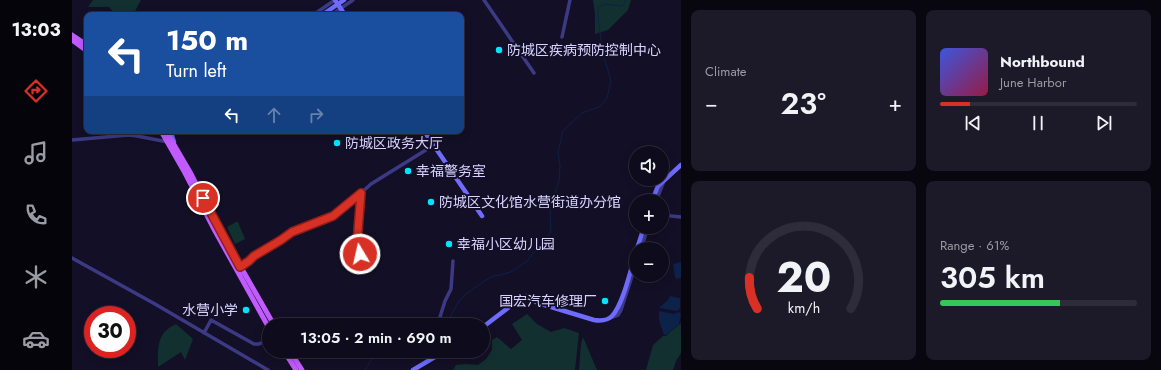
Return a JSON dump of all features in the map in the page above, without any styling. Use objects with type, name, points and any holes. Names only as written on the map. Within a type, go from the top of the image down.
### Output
[{"type":"main road","points":[[72,35],[84,43]]},
{"type":"main road","points":[[72,40],[84,49]]},
{"type":"main road","points":[[164,134],[270,318]]},
{"type":"main road","points":[[168,134],[264,318]]},
{"type":"main road","points":[[288,358],[296,370]]},
{"type":"main road","points":[[294,358],[302,370]]},
{"type":"street","points":[[326,12],[344,0]]},
{"type":"street","points":[[320,12],[338,4],[353,0]]},
{"type":"street","points":[[484,0],[534,73]]},
{"type":"street","points":[[562,37],[570,0]]},
{"type":"street","points":[[172,134],[175,146]]},
{"type":"street","points":[[426,134],[482,216]]},
{"type":"street","points":[[72,140],[128,135],[168,142]]},
{"type":"street","points":[[240,267],[254,256],[292,232],[333,216],[371,184],[434,145]]},
{"type":"street","points":[[669,176],[681,166]]},
{"type":"street","points":[[360,254],[357,243],[361,193]]},
{"type":"street","points":[[669,216],[681,218]]},
{"type":"street","points":[[72,258],[156,304],[268,370]]},
{"type":"street","points":[[442,318],[440,317],[445,301],[451,289],[453,261]]},
{"type":"street","points":[[609,318],[615,312],[620,303],[629,273]]},
{"type":"street","points":[[490,322],[521,298],[526,296],[538,303],[594,320],[602,320],[618,315],[630,282]]},
{"type":"street","points":[[204,333],[211,320],[254,344],[262,342]]},
{"type":"street","points":[[416,369],[434,358]]},
{"type":"green space","points":[[93,0],[141,0],[135,12],[113,12],[109,7],[88,7]]},
{"type":"green space","points":[[593,0],[631,0],[628,10],[608,30],[595,34]]},
{"type":"green space","points":[[238,222],[245,239],[235,244],[227,227]]},
{"type":"green space","points":[[527,314],[537,324],[551,332],[564,328],[579,333],[575,370],[453,370],[456,365],[478,365],[487,358],[490,358],[492,340],[497,337],[511,349],[522,340],[512,324]]},
{"type":"green space","points":[[681,323],[681,353],[673,370],[646,370],[653,345]]},
{"type":"green space","points":[[176,324],[193,339],[185,360],[181,352],[158,367],[158,348],[162,337],[169,328]]},
{"type":"green space","points":[[583,337],[597,370],[579,370]]},
{"type":"water","points":[[681,262],[681,278],[677,279],[675,277],[673,264]]},
{"type":"water","points":[[670,296],[680,298],[680,308],[677,311],[659,308],[668,300]]},
{"type":"water","points":[[659,311],[674,314],[679,312],[681,314],[679,324],[666,335],[664,335],[659,320]]},
{"type":"waterway","points":[[450,318],[459,301],[466,294],[491,277],[511,272],[527,261],[551,232],[550,207],[559,181],[560,166],[558,152],[563,131],[582,113],[601,106],[607,98],[611,81],[603,53],[598,7],[605,4],[622,6],[626,0]]},
{"type":"waterway","points":[[365,370],[374,358]]},
{"type":"place","name":"防城区疾病预防控制中心","points":[[499,50]]},
{"type":"place","name":"防城区政务大厅","points":[[337,143]]},
{"type":"place","name":"幸福警务室","points":[[408,171]]},
{"type":"place","name":"防城区文化馆水营街道办分馆","points":[[431,202]]},
{"type":"place","name":"幸福小区幼儿园","points":[[449,244]]},
{"type":"place","name":"国宏汽车修理厂","points":[[605,301]]},
{"type":"place","name":"水营小学","points":[[246,310]]},
{"type":"route","points":[[203,198],[240,267],[254,256],[292,232],[333,216],[361,193],[357,243],[360,254]]}]
